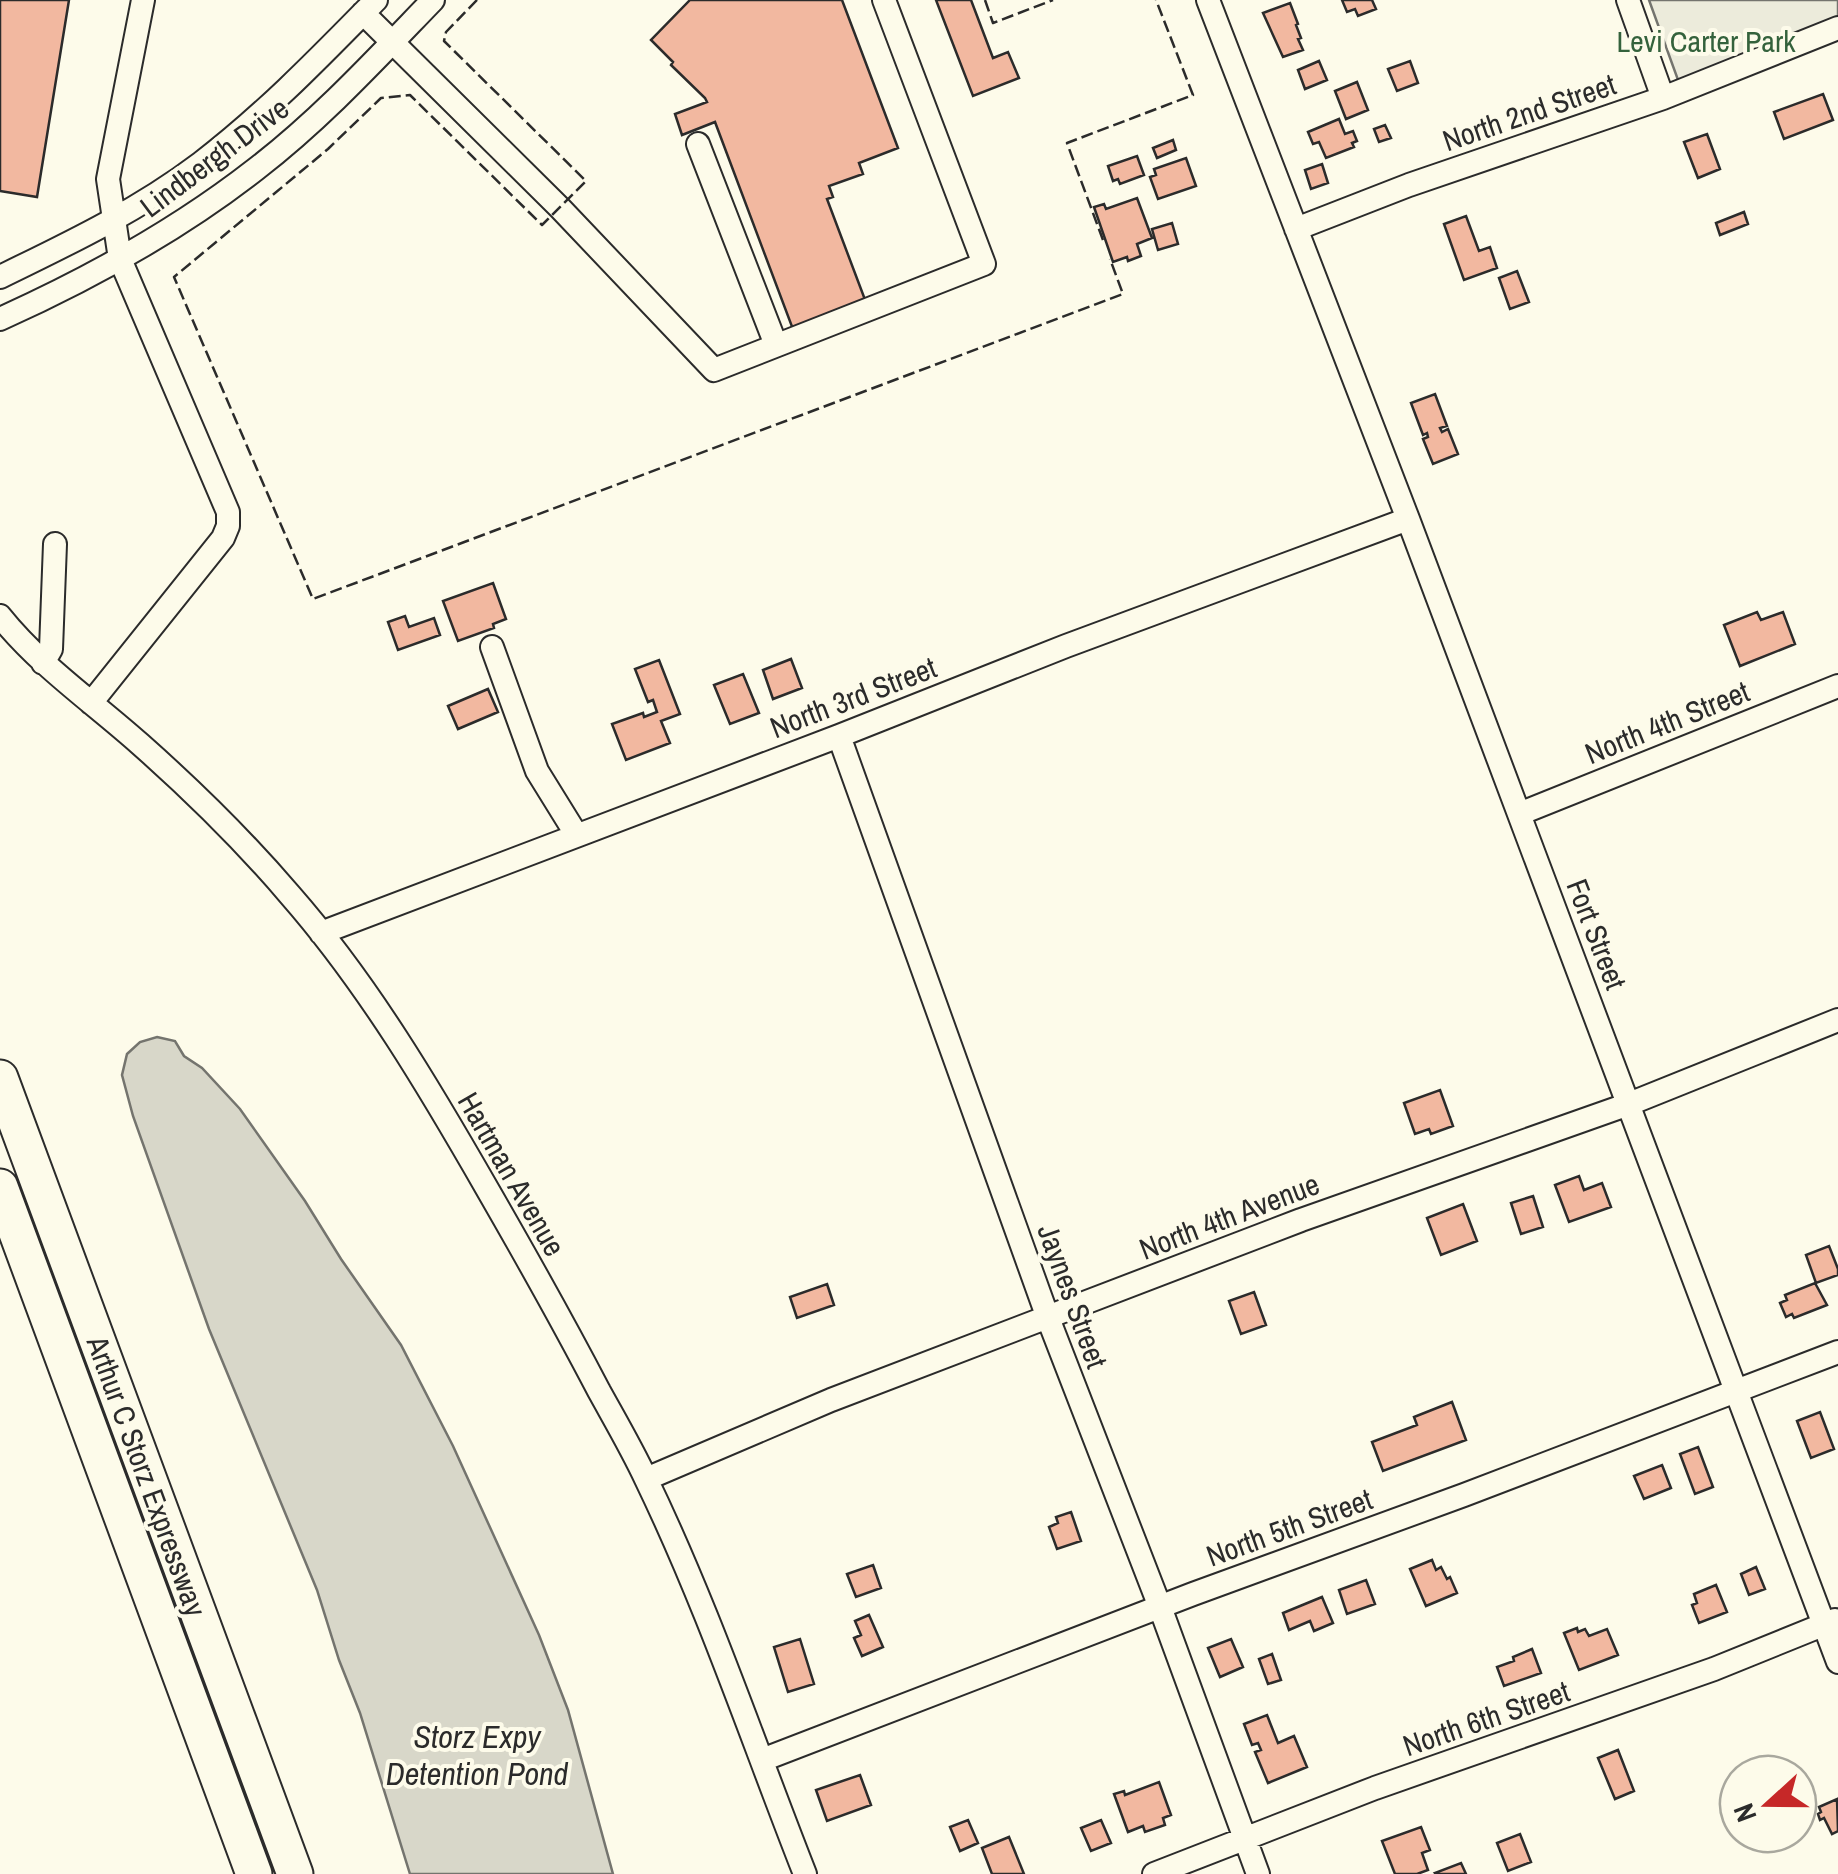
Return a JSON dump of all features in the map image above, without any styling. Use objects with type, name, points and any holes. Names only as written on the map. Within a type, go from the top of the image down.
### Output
[{"type":"highway","name":"Arthur C Storz Expressway","points":[[0,1078],[295,1874]]},
{"type":"highway","name":"Arthur C Storz Expressway","points":[[0,1187],[254,1874]]},
{"type":"street","points":[[91,703],[223,538],[228,526],[228,512],[120,260],[108,179],[142,0]]},
{"type":"street","name":"Lindbergh Drive","points":[[0,319],[120,260],[257,169],[320,114],[433,0]]},
{"type":"street","points":[[370,7],[393,42],[560,208],[714,370],[984,264],[884,0]]},
{"type":"street","name":"Fort Street","points":[[1208,0],[1737,1391],[1831,1622],[1838,1662]]},
{"type":"street","points":[[1628,0],[1663,98]]},
{"type":"street","name":"Lindbergh Drive","points":[[0,276],[114,220],[198,165],[297,81],[370,7]]},
{"type":"street","name":"North 2nd Street","points":[[1296,229],[1409,185],[1663,98],[1838,28]]},
{"type":"street","points":[[698,144],[776,345]]},
{"type":"street","name":"North 3rd Street","points":[[321,933],[1066,646],[1408,519]]},
{"type":"street","points":[[43,663],[50,649],[55,544]]},
{"type":"street","name":"Hartman Avenue","points":[[0,616],[43,663],[139,743],[213,812],[290,894],[377,1012],[459,1140],[545,1289],[646,1479],[709,1624],[805,1874]]},
{"type":"street","points":[[492,647],[537,771],[576,834]]},
{"type":"street","name":"North 4th Street","points":[[1519,814],[1838,686]]},
{"type":"street","name":"Jaynes Street","points":[[839,736],[1048,1318],[1258,1874]]},
{"type":"street","name":"North 4th Avenue","points":[[646,1479],[831,1400],[1301,1220],[1629,1104],[1838,1020]]},
{"type":"street","name":"North 5th Street","points":[[762,1760],[1838,1352]]},
{"type":"street","name":"North 6th Street","points":[[1154,1874],[1376,1788],[1714,1669],[1831,1622]]},
{"type":"green space","name":"Levi Carter Park","points":[[1649,0],[1838,0],[1838,33],[1682,91]]},
{"type":"water","name":"Storz Expy Detention Pond","points":[[157,1037],[175,1041],[184,1056],[202,1068],[240,1109],[401,1345],[453,1446],[539,1635],[568,1710],[613,1874],[410,1874],[317,1590],[209,1329],[133,1116],[122,1075],[127,1054],[140,1042]]},
{"type":"building","points":[[0,0],[69,0],[37,197],[0,191]]},
{"type":"building","points":[[690,0],[842,0],[898,148],[859,163],[863,174],[829,186],[833,197],[827,199],[867,305],[794,332],[715,122],[682,135],[675,114],[707,102],[651,40]]},
{"type":"building","points":[[936,0],[971,0],[993,58],[1008,52],[1019,78],[973,96]]},
{"type":"building","points":[[1342,0],[1372,0],[1376,9],[1358,16],[1355,9],[1347,12]]},
{"type":"building","points":[[1290,3],[1303,50],[1283,57],[1263,13]]},
{"type":"building","points":[[1319,61],[1327,80],[1305,89],[1298,70]]},
{"type":"building","points":[[1410,61],[1418,83],[1397,91],[1388,69]]},
{"type":"building","points":[[1357,82],[1368,110],[1346,119],[1335,91]]},
{"type":"building","points":[[1823,94],[1833,120],[1784,139],[1774,112]]},
{"type":"building","points":[[1339,119],[1345,134],[1353,131],[1357,141],[1352,143],[1354,147],[1326,158],[1319,142],[1313,144],[1308,132]]},
{"type":"building","points":[[1385,125],[1391,138],[1379,142],[1374,129]]},
{"type":"building","points":[[1707,134],[1720,169],[1698,178],[1684,142]]},
{"type":"building","points":[[1173,140],[1176,150],[1157,158],[1153,148]]},
{"type":"building","points":[[1137,156],[1144,175],[1120,184],[1118,179],[1113,181],[1108,166]]},
{"type":"building","points":[[1186,158],[1196,186],[1158,199],[1150,177],[1156,175],[1154,169]]},
{"type":"building","points":[[1322,164],[1328,183],[1311,189],[1305,170]]},
{"type":"building","points":[[1137,198],[1152,238],[1137,244],[1141,256],[1113,262],[1094,207],[1104,204],[1106,209]]},
{"type":"building","points":[[1744,212],[1748,224],[1720,235],[1716,223]]},
{"type":"building","points":[[1466,216],[1479,251],[1490,247],[1497,268],[1464,280],[1444,224]]},
{"type":"building","points":[[1172,223],[1178,244],[1158,250],[1152,229]]},
{"type":"building","points":[[1517,271],[1529,302],[1510,309],[1499,278]]},
{"type":"building","points":[[1435,394],[1447,426],[1440,428],[1442,432],[1448,429],[1458,454],[1433,464],[1423,439],[1428,437],[1427,433],[1423,435],[1411,403]]},
{"type":"building","points":[[493,583],[506,619],[493,624],[494,628],[458,641],[443,601]]},
{"type":"building","points":[[1757,612],[1761,620],[1783,612],[1795,644],[1740,666],[1724,625]]},
{"type":"building","points":[[405,616],[409,627],[434,618],[440,635],[398,650],[388,622]]},
{"type":"building","points":[[791,659],[802,688],[773,699],[763,670]]},
{"type":"building","points":[[659,660],[680,714],[661,721],[670,743],[626,760],[612,724],[657,712],[653,700],[648,702],[635,669]]},
{"type":"building","points":[[743,674],[759,713],[730,724],[714,685]]},
{"type":"building","points":[[488,689],[498,712],[458,729],[448,706]]},
{"type":"building","points":[[1440,1090],[1453,1126],[1431,1134],[1429,1129],[1415,1134],[1404,1103]]},
{"type":"building","points":[[1579,1176],[1584,1190],[1602,1183],[1611,1207],[1569,1222],[1555,1185]]},
{"type":"building","points":[[1533,1196],[1543,1227],[1521,1234],[1511,1203]]},
{"type":"building","points":[[1463,1204],[1477,1241],[1441,1255],[1427,1218]]},
{"type":"building","points":[[1829,1246],[1838,1275],[1816,1283],[1806,1255]]},
{"type":"building","points":[[1815,1283],[1827,1305],[1794,1318],[1792,1314],[1786,1317],[1780,1303],[1787,1300],[1785,1295]]},
{"type":"building","points":[[827,1284],[834,1305],[797,1318],[790,1297]]},
{"type":"building","points":[[1254,1292],[1266,1325],[1241,1334],[1229,1301]]},
{"type":"building","points":[[1452,1402],[1466,1440],[1383,1471],[1372,1442],[1417,1425],[1414,1417]]},
{"type":"building","points":[[1820,1412],[1834,1449],[1811,1458],[1797,1421]]},
{"type":"building","points":[[1698,1447],[1713,1487],[1695,1494],[1680,1454]]},
{"type":"building","points":[[1662,1465],[1671,1488],[1644,1499],[1634,1476]]},
{"type":"building","points":[[1071,1512],[1081,1541],[1057,1549],[1049,1527],[1058,1523],[1056,1517]]},
{"type":"building","points":[[1432,1560],[1436,1570],[1441,1567],[1447,1579],[1450,1577],[1457,1593],[1426,1606],[1410,1569]]},
{"type":"building","points":[[873,1565],[881,1588],[856,1597],[847,1574]]},
{"type":"building","points":[[1756,1567],[1765,1589],[1749,1595],[1741,1574]]},
{"type":"building","points":[[1366,1580],[1375,1604],[1347,1614],[1339,1590]]},
{"type":"building","points":[[1716,1585],[1727,1612],[1699,1623],[1692,1605],[1697,1603],[1694,1594]]},
{"type":"building","points":[[1322,1597],[1333,1623],[1314,1631],[1310,1621],[1289,1630],[1283,1613]]},
{"type":"building","points":[[869,1615],[883,1647],[862,1656],[854,1638],[861,1635],[855,1621]]},
{"type":"building","points":[[1577,1628],[1578,1632],[1585,1629],[1589,1636],[1607,1629],[1618,1655],[1579,1670],[1564,1633]]},
{"type":"building","points":[[800,1639],[814,1684],[788,1692],[774,1647]]},
{"type":"building","points":[[1231,1639],[1243,1667],[1220,1677],[1208,1648]]},
{"type":"building","points":[[1532,1649],[1541,1673],[1504,1686],[1497,1667]]},
{"type":"building","points":[[1272,1654],[1281,1680],[1268,1684],[1259,1659]]},
{"type":"building","points":[[1267,1715],[1278,1743],[1294,1736],[1307,1767],[1268,1783],[1255,1752],[1261,1750],[1258,1743],[1252,1745],[1244,1724]]},
{"type":"building","points":[[1618,1750],[1634,1791],[1615,1799],[1598,1758]]},
{"type":"building","points":[[860,1775],[871,1805],[827,1821],[816,1790]]},
{"type":"building","points":[[1159,1782],[1171,1815],[1163,1818],[1165,1825],[1145,1832],[1143,1826],[1128,1832],[1114,1794],[1124,1791],[1125,1795]]},
{"type":"building","points":[[1837,1799],[1838,1831],[1832,1834],[1824,1818],[1820,1820],[1819,1807]]},
{"type":"building","points":[[968,1820],[978,1843],[960,1851],[950,1827]]},
{"type":"building","points":[[1101,1820],[1111,1843],[1091,1851],[1081,1828]]},
{"type":"building","points":[[1421,1827],[1430,1850],[1422,1853],[1428,1870],[1395,1874],[1382,1841]]},
{"type":"building","points":[[1520,1834],[1531,1862],[1508,1871],[1497,1843]]},
{"type":"building","points":[[1009,1837],[1024,1874],[992,1874],[982,1848]]},
{"type":"building","points":[[1461,1863],[1466,1874],[1435,1873]]},
{"type":"fence","points":[[477,0],[446,32],[444,41],[586,181],[542,225],[410,95],[381,98],[328,149],[174,277],[313,599],[1123,294],[1110,259]]},
{"type":"fence","points":[[985,0],[993,23],[1053,0]]},
{"type":"fence","points":[[1103,240],[1067,143],[1193,95],[1156,0]]}]
